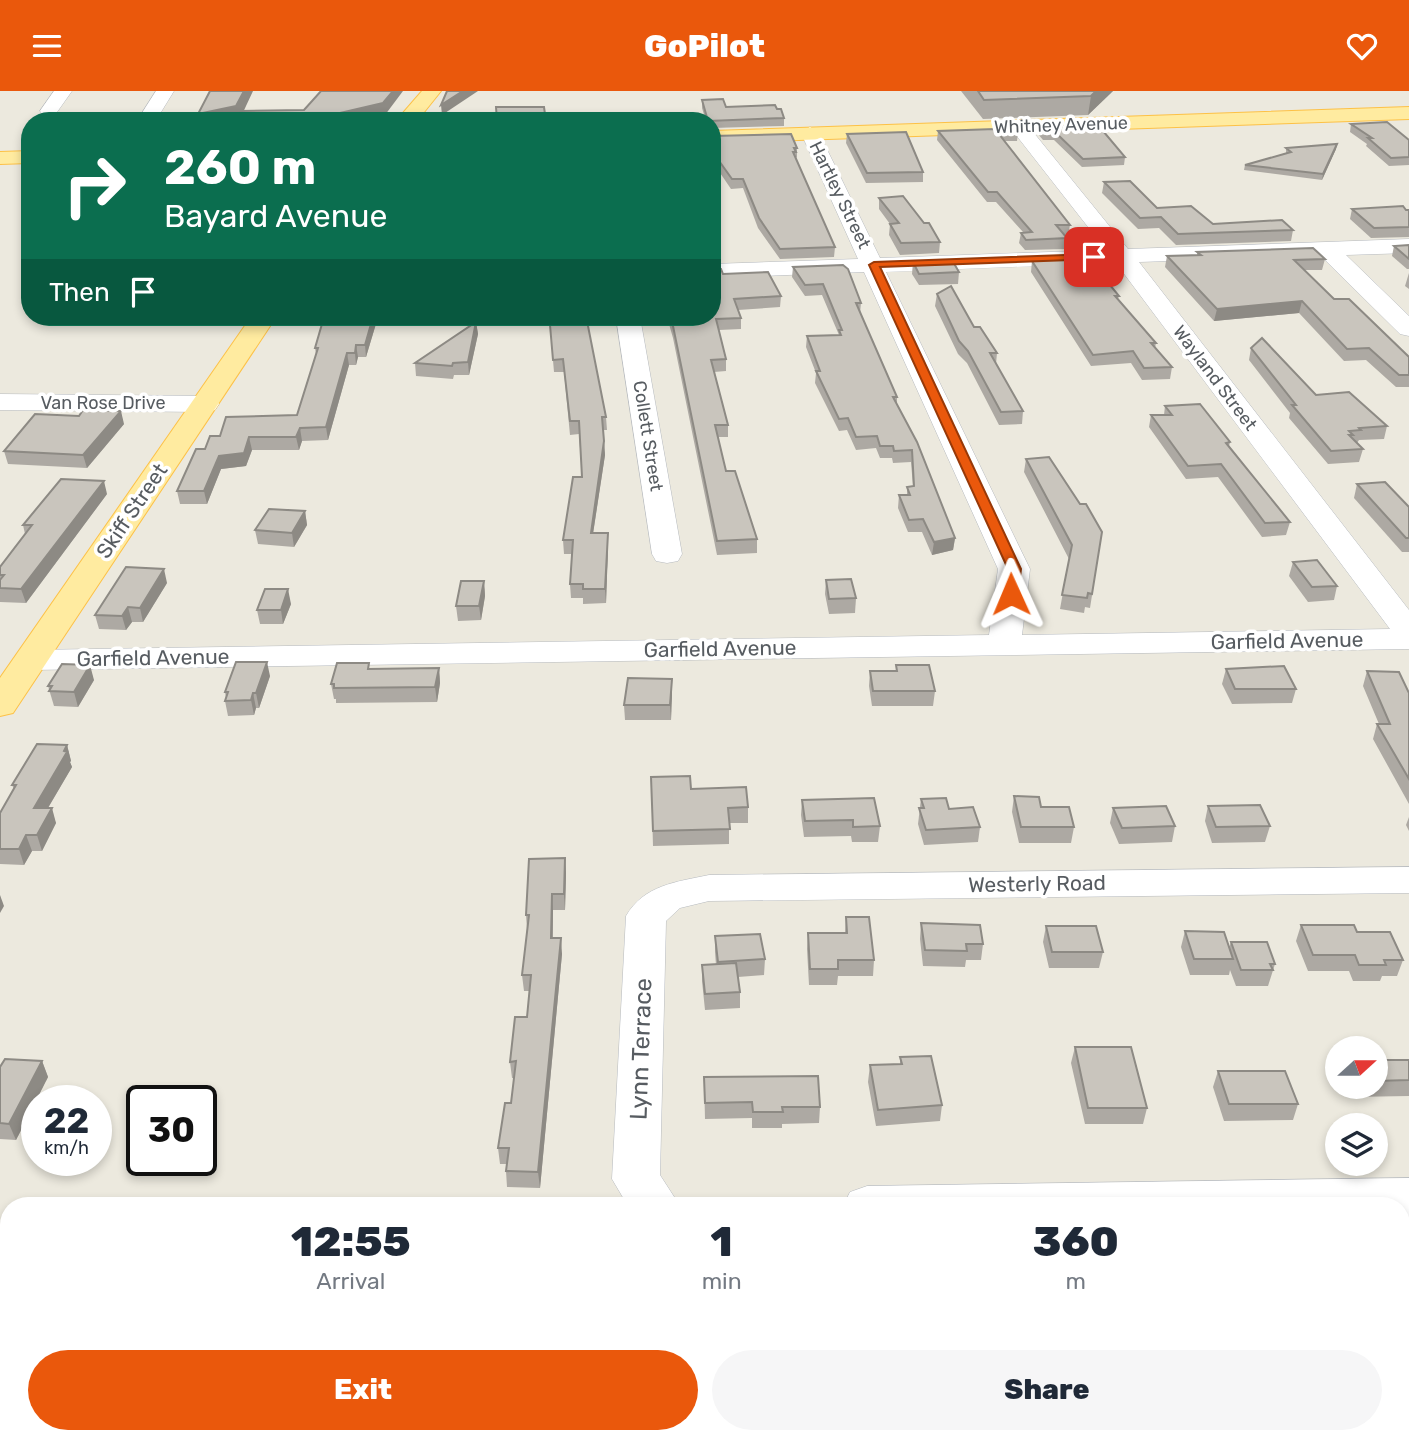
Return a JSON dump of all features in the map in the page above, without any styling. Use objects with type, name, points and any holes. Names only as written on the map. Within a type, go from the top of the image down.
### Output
[{"type":"main road","points":[[414,112],[432,91]]},
{"type":"main road","name":"Whitney Avenue","points":[[721,137],[1409,113]]},
{"type":"main road","points":[[0,158],[21,157]]},
{"type":"main road","name":"Skiff Street","points":[[11,683],[206,404],[257,326]]},
{"type":"street","points":[[49,111],[63,91]]},
{"type":"street","points":[[152,112],[165,91]]},
{"type":"street","name":"Wayland Street","points":[[1018,127],[1122,256],[1409,632]]},
{"type":"street","name":"Hartley Street","points":[[810,133],[1014,569],[1004,645]]},
{"type":"street","points":[[721,271],[1409,246]]},
{"type":"street","points":[[1326,249],[1409,329]]},
{"type":"street","name":"Collett Street","points":[[629,326],[667,554]]},
{"type":"street","name":"Van Rose Drive","points":[[0,402],[206,404]]},
{"type":"street","name":"Garfield Avenue","points":[[11,683],[1004,645],[1409,639]]},
{"type":"street","name":"Westerly Road","points":[[667,898],[709,887],[1409,880]]},
{"type":"street","name":"Lynn Terrace","points":[[649,1197],[636,1179],[646,916],[667,898]]},
{"type":"building","points":[[210,91],[244,91],[236,106],[199,112]]},
{"type":"building","points":[[321,91],[393,91],[383,103],[344,112],[241,112],[304,110]]},
{"type":"building","points":[[447,91],[463,91],[441,105]]},
{"type":"building","points":[[978,91],[1096,91],[1091,96],[984,100]]},
{"type":"building","points":[[723,99],[726,107],[775,105],[777,109],[781,109],[784,118],[721,120],[721,112],[705,112],[702,100]]},
{"type":"building","points":[[496,107],[544,107],[545,112],[496,112]]},
{"type":"building","points":[[1387,122],[1409,140],[1409,157],[1391,158],[1368,138],[1372,138],[1351,124]]},
{"type":"building","points":[[1014,125],[1018,131],[1001,131],[997,126]]},
{"type":"building","points":[[1098,125],[1125,157],[1083,159],[1055,132],[1044,132],[1039,127]]},
{"type":"building","points":[[995,129],[1070,225],[1056,225],[1067,238],[1026,240],[1021,233],[1032,232],[997,192],[988,192],[938,131]]},
{"type":"building","points":[[906,132],[923,172],[867,173],[847,134]]},
{"type":"building","points":[[791,134],[797,148],[794,148],[796,152],[793,152],[835,247],[780,249],[759,218],[743,179],[732,179],[721,164],[721,136]]},
{"type":"building","points":[[1337,144],[1323,174],[1245,165],[1291,152],[1286,148]]},
{"type":"building","points":[[1130,181],[1157,208],[1191,206],[1213,224],[1282,220],[1293,230],[1178,234],[1161,217],[1140,218],[1104,182]]},
{"type":"building","points":[[903,196],[924,223],[929,223],[940,242],[901,243],[890,224],[899,223],[879,198]]},
{"type":"building","points":[[1403,206],[1409,210],[1409,227],[1374,228],[1352,209]]},
{"type":"building","points":[[1409,245],[1409,259],[1394,246]]},
{"type":"building","points":[[1313,248],[1325,259],[1294,260],[1334,299],[1349,299],[1409,357],[1409,375],[1399,375],[1369,348],[1347,349],[1302,301],[1217,309],[1167,256],[1201,255],[1197,252]]},
{"type":"building","points":[[1082,256],[1088,263],[1092,263],[1119,296],[1115,296],[1156,343],[1151,343],[1172,367],[1144,368],[1133,351],[1093,355],[1032,261],[1042,260],[1040,258]]},
{"type":"building","points":[[952,260],[959,272],[919,274],[913,262]]},
{"type":"building","points":[[843,265],[848,269],[861,303],[856,303],[897,397],[893,397],[917,442],[955,538],[934,542],[923,519],[909,520],[899,495],[910,495],[907,487],[914,486],[912,450],[894,451],[893,446],[880,446],[877,436],[856,437],[848,418],[839,419],[816,371],[820,371],[807,336],[841,335],[839,330],[842,330],[823,284],[805,285],[793,267]]},
{"type":"building","points":[[721,269],[723,274],[768,272],[781,296],[734,299],[741,318],[721,319]]},
{"type":"building","points":[[951,286],[974,327],[980,327],[997,353],[990,353],[1023,411],[1001,412],[968,351],[959,341],[937,294]]},
{"type":"building","points":[[321,326],[370,326],[365,345],[356,345],[355,353],[347,353],[326,427],[300,428],[296,437],[249,437],[244,453],[219,456],[204,491],[177,491],[196,449],[205,449],[210,436],[220,436],[226,417],[297,415],[318,348],[315,348]]},
{"type":"building","points":[[470,326],[475,326],[468,362],[453,363],[452,366],[415,363]]},
{"type":"building","points":[[550,326],[588,326],[606,417],[602,417],[604,441],[591,533],[608,533],[605,589],[583,589],[583,584],[570,584],[573,540],[563,540],[573,477],[582,477],[579,421],[570,421],[563,359],[553,360]]},
{"type":"building","points":[[673,326],[718,326],[726,359],[711,360],[728,425],[715,425],[726,471],[735,471],[757,539],[717,541]]},
{"type":"building","points":[[1262,338],[1316,395],[1349,392],[1387,426],[1349,431],[1353,435],[1349,435],[1363,449],[1331,451],[1292,405],[1296,405],[1251,348]]},
{"type":"building","points":[[1200,404],[1230,442],[1226,443],[1290,522],[1265,523],[1221,464],[1188,466],[1151,415],[1172,415],[1165,406]]},
{"type":"building","points":[[83,410],[121,411],[83,455],[4,451],[35,414],[79,416]]},
{"type":"building","points":[[1049,457],[1080,504],[1086,504],[1102,532],[1092,594],[1088,593],[1087,598],[1062,595],[1072,545],[1026,459]]},
{"type":"building","points":[[61,479],[104,481],[21,589],[0,588],[0,580],[4,575],[0,575],[0,567],[32,525],[23,525]]},
{"type":"building","points":[[1385,482],[1409,507],[1409,538],[1406,538],[1357,484]]},
{"type":"building","points":[[269,509],[305,511],[292,533],[255,530]]},
{"type":"building","points":[[1317,560],[1337,586],[1312,587],[1293,562]]},
{"type":"building","points":[[126,567],[164,569],[140,608],[128,607],[122,616],[95,615]]},
{"type":"building","points":[[851,579],[856,598],[829,599],[826,580]]},
{"type":"building","points":[[461,581],[484,581],[479,606],[456,606]]},
{"type":"building","points":[[265,589],[288,589],[281,610],[257,610]]},
{"type":"building","points":[[236,662],[267,662],[251,700],[225,701],[228,692],[225,692]]},
{"type":"building","points":[[337,663],[369,663],[368,669],[439,668],[435,687],[334,688],[334,684],[331,684]]},
{"type":"building","points":[[62,664],[90,665],[74,692],[49,691],[52,686],[48,686]]},
{"type":"building","points":[[896,665],[929,665],[935,691],[873,691],[870,671],[897,671]]},
{"type":"building","points":[[1284,666],[1296,689],[1235,689],[1226,669]]},
{"type":"building","points":[[1367,671],[1399,672],[1409,693],[1409,779],[1377,724],[1390,724]]},
{"type":"building","points":[[628,678],[672,679],[670,705],[624,705]]},
{"type":"building","points":[[37,744],[67,745],[64,751],[67,752],[34,808],[52,808],[37,835],[26,835],[19,849],[0,849],[0,813],[16,785],[12,785]]},
{"type":"building","points":[[690,776],[691,789],[746,787],[748,807],[728,808],[730,829],[653,831],[651,777]]},
{"type":"building","points":[[1014,796],[1039,797],[1041,807],[1069,807],[1074,827],[1021,827]]},
{"type":"building","points":[[874,798],[880,826],[853,827],[853,820],[805,821],[802,800]]},
{"type":"building","points":[[946,798],[949,809],[973,807],[980,827],[926,830],[919,808],[924,808],[921,799]]},
{"type":"building","points":[[1260,805],[1270,826],[1216,827],[1208,806]]},
{"type":"building","points":[[1166,806],[1175,826],[1122,828],[1113,808]]},
{"type":"building","points":[[565,858],[564,894],[552,894],[551,938],[561,938],[538,1172],[506,1171],[509,1148],[498,1148],[505,1103],[511,1103],[516,1061],[510,1062],[515,1017],[527,1017],[531,975],[522,975],[529,915],[526,915],[529,859]]},
{"type":"building","points":[[846,917],[869,917],[874,960],[838,960],[838,969],[810,969],[808,933],[847,933]]},
{"type":"building","points":[[921,923],[980,925],[983,944],[966,944],[967,951],[925,950]]},
{"type":"building","points":[[1301,925],[1354,925],[1357,932],[1390,932],[1403,960],[1384,960],[1386,965],[1359,965],[1355,955],[1313,955]]},
{"type":"building","points":[[1046,926],[1096,926],[1103,952],[1052,952]]},
{"type":"building","points":[[1185,931],[1224,932],[1233,959],[1194,959]]},
{"type":"building","points":[[760,934],[765,959],[718,962],[715,936]]},
{"type":"building","points":[[1231,942],[1267,942],[1275,964],[1270,964],[1273,970],[1241,970]]},
{"type":"building","points":[[736,963],[740,992],[705,994],[702,965]]},
{"type":"building","points":[[1075,1047],[1131,1047],[1147,1108],[1088,1108]]},
{"type":"building","points":[[931,1056],[942,1105],[878,1110],[870,1065],[902,1064],[900,1057]]},
{"type":"building","points":[[5,1059],[42,1061],[29,1085],[21,1085],[21,1101],[9,1124],[0,1123],[0,1067]]},
{"type":"building","points":[[1388,1060],[1409,1060],[1409,1080],[1388,1081]]},
{"type":"building","points":[[1218,1071],[1285,1071],[1298,1104],[1229,1104]]},
{"type":"building","points":[[818,1076],[820,1107],[782,1107],[783,1112],[753,1112],[752,1102],[705,1103],[704,1077]]},
{"type":"route","points":[[1011,594],[1014,569],[874,265],[1094,257]]}]
